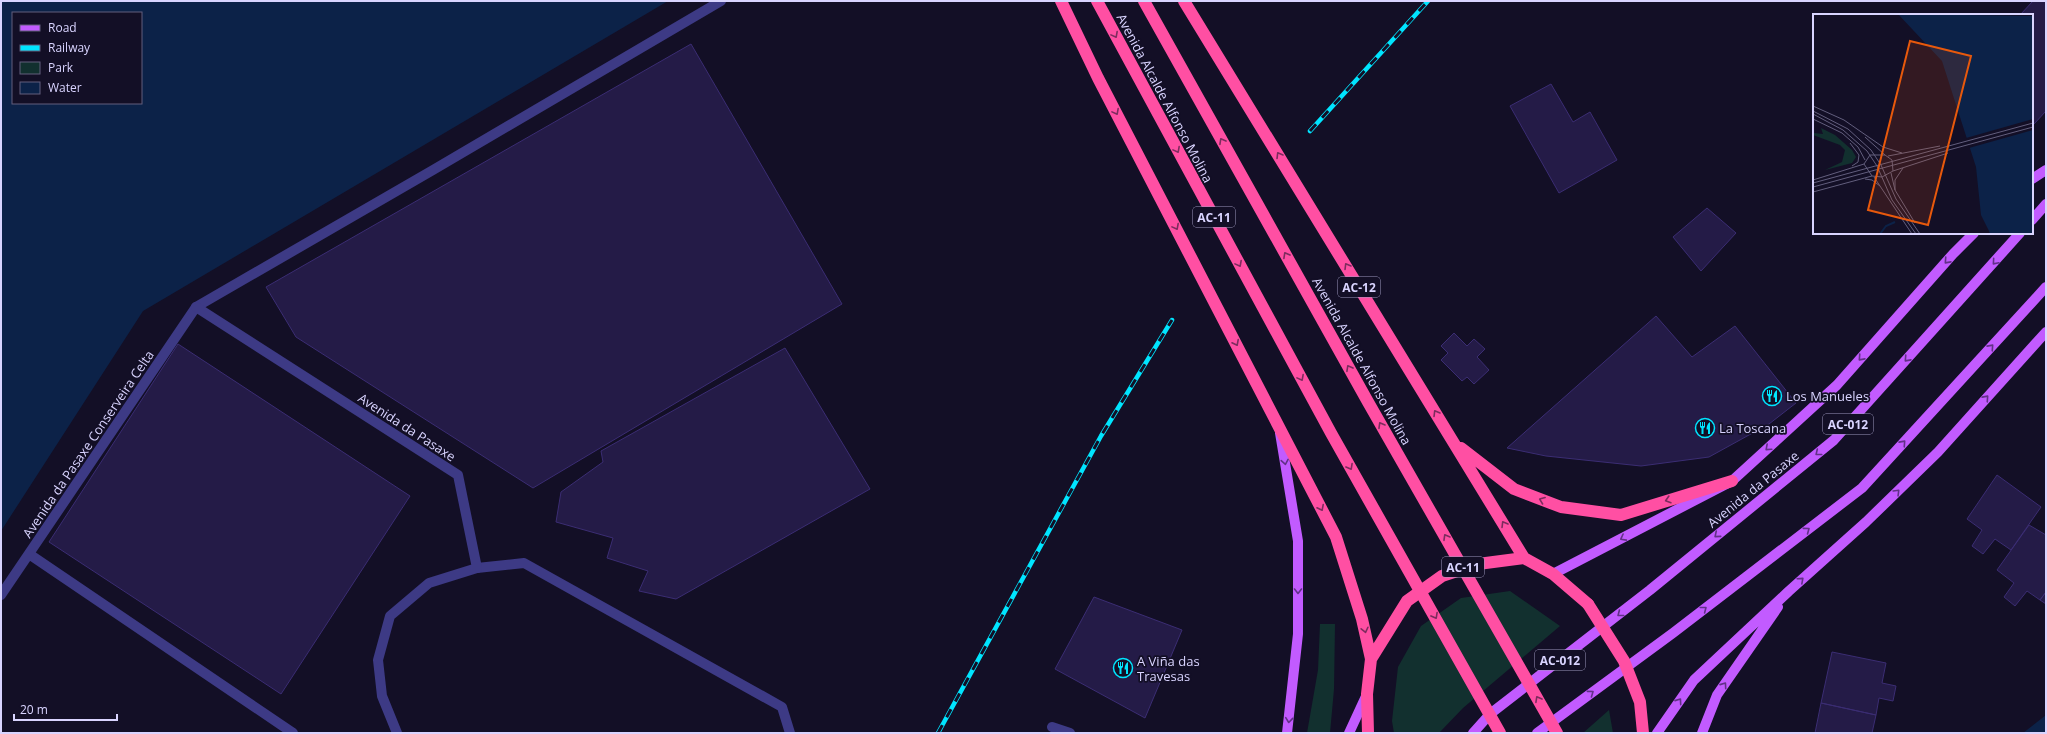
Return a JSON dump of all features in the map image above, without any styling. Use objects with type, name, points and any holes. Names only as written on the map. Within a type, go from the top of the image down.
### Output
[{"type":"highway","name":"AC-11","points":[[1061,1],[1098,78],[1336,537],[1362,619],[1371,659],[1367,694],[1368,733]]},
{"type":"highway","name":"Avenida Alcalde Alfonso Molina","points":[[1097,1],[1331,433],[1500,733]]},
{"type":"highway","name":"Avenida Alcalde Alfonso Molina","points":[[1144,1],[1368,402],[1557,733]]},
{"type":"highway","name":"AC-12","points":[[1184,1],[1524,558]]},
{"type":"highway","points":[[1455,444],[1514,489],[1561,507],[1621,515],[1732,481]]},
{"type":"highway","name":"AC-11","points":[[1371,659],[1407,602],[1442,576],[1478,564],[1524,558]]},
{"type":"highway","points":[[1524,558],[1553,574],[1588,604],[1624,661],[1640,702],[1643,733]]},
{"type":"main road","points":[[2033,178],[2046,170]]},
{"type":"main road","points":[[2033,219],[2046,204]]},
{"type":"main road","points":[[1553,574],[1732,481],[1837,385],[1953,254],[1973,234]]},
{"type":"main road","name":"Avenida da Pasaxe","points":[[1473,733],[1490,714],[1650,590],[1834,440],[2019,234]]},
{"type":"main road","points":[[1537,733],[1673,633],[1862,488],[2046,287]]},
{"type":"main road","points":[[1657,733],[1694,680],[1789,591],[1866,522],[1938,452],[2046,332]]},
{"type":"main road","points":[[1278,423],[1298,541],[1298,634],[1287,733]]},
{"type":"main road","points":[[1702,733],[1717,695],[1789,591]]},
{"type":"main road","points":[[1349,733],[1367,694]]},
{"type":"street","points":[[196,307],[721,1]]},
{"type":"street","name":"Avenida da Pasaxe Conserveira Celta","points":[[1,595],[196,307]]},
{"type":"street","name":"Avenida da Pasaxe","points":[[196,307],[458,475],[477,568]]},
{"type":"street","points":[[29,554],[293,733]]},
{"type":"street","points":[[397,733],[382,696],[378,660],[390,616],[429,583],[477,568],[524,563],[782,707],[790,733]]},
{"type":"street","points":[[1052,727],[1070,733]]},
{"type":"green space","points":[[1510,591],[1560,626],[1463,708],[1439,733],[1394,733],[1392,721],[1398,667],[1421,626],[1461,598]]},
{"type":"green space","points":[[1320,624],[1335,624],[1334,689],[1330,733],[1307,733],[1318,670]]},
{"type":"green space","points":[[1609,710],[1613,733],[1583,733]]},
{"type":"water","points":[[1,1],[668,1],[143,311],[1,531]]},
{"type":"water","points":[[2046,715],[2046,733],[2023,733]]},
{"type":"building","points":[[2033,1],[2046,1],[2046,111],[2034,124],[2033,14],[2021,14]]},
{"type":"building","points":[[691,44],[842,304],[533,488],[296,337],[266,287]]},
{"type":"building","points":[[1551,84],[1573,122],[1590,112],[1617,160],[1559,193],[1510,106]]},
{"type":"building","points":[[1707,208],[1736,233],[1701,271],[1673,237]]},
{"type":"building","points":[[1656,316],[1692,357],[1735,326],[1796,403],[1769,424],[1709,457],[1641,466],[1546,456],[1507,448]]},
{"type":"building","points":[[1454,333],[1467,346],[1474,339],[1485,349],[1477,357],[1489,370],[1474,384],[1467,377],[1462,381],[1441,360],[1448,353],[1441,346]]},
{"type":"building","points":[[178,344],[410,496],[281,694],[49,542]]},
{"type":"building","points":[[785,348],[870,489],[676,599],[639,591],[648,571],[607,558],[613,538],[556,522],[561,492],[603,462],[601,451]]},
{"type":"building","points":[[1997,475],[2041,507],[2011,550],[1995,539],[1983,554],[1972,546],[1982,530],[1967,519]]},
{"type":"building","points":[[2029,525],[2046,535],[2046,592],[2040,600],[2027,591],[2015,606],[2004,597],[2014,583],[1997,570]]},
{"type":"building","points":[[2046,592],[2046,604],[2040,600]]},
{"type":"building","points":[[1094,597],[1182,630],[1145,718],[1055,669]]},
{"type":"building","points":[[1832,652],[1886,663],[1882,683],[1896,686],[1893,701],[1879,698],[1876,715],[1821,703]]},
{"type":"building","points":[[1821,703],[1876,715],[1872,733],[1815,733]]},
{"type":"railway","points":[[1310,131],[1428,1]]},
{"type":"railway","points":[[938,733],[1101,436],[1172,320]]},
{"type":"place","name":"Los Manueles","points":[[1772,396]]},
{"type":"place","name":"La Toscana","points":[[1705,428]]},
{"type":"place","name":"A Viña das Travesas","points":[[1123,668]]}]
